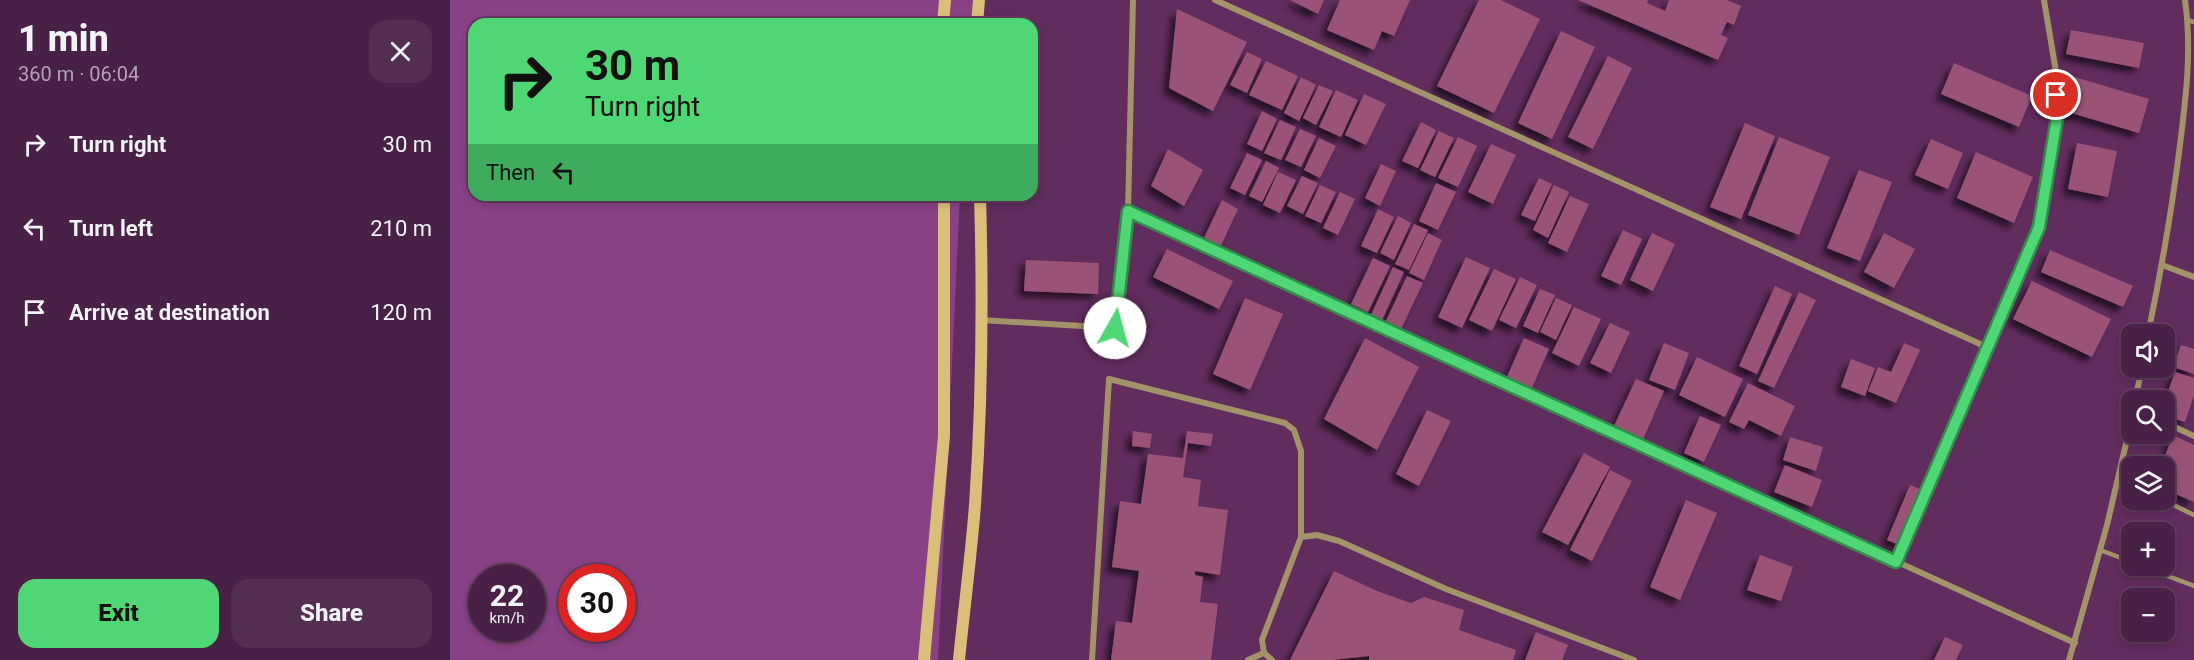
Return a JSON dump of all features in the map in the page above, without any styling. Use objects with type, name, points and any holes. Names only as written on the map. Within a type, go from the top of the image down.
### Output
[{"type":"street","points":[[944,18],[945,0]]},
{"type":"street","points":[[978,18],[979,0]]},
{"type":"street","points":[[981,320],[1115,328],[1128,211],[1133,0]]},
{"type":"street","points":[[1215,0],[1989,348]]},
{"type":"street","points":[[1896,562],[2039,227],[2057,118],[2056,72],[2044,0]]},
{"type":"street","points":[[2150,324],[2171,217],[2188,80],[2191,21],[2185,0]]},
{"type":"street","points":[[924,660],[944,436],[944,201]]},
{"type":"street","points":[[959,660],[975,507],[980,405],[980,201]]},
{"type":"street","points":[[1128,211],[2075,643]]},
{"type":"street","points":[[2162,266],[2194,277]]},
{"type":"street","points":[[1092,660],[1109,378],[1286,423],[1294,430],[1301,451],[1301,537],[1262,640],[1264,653],[1272,660]]},
{"type":"street","points":[[2175,428],[2194,436]]},
{"type":"street","points":[[2069,660],[2100,550],[2126,444]]},
{"type":"street","points":[[1301,537],[1317,535],[1339,541],[1446,589],[1634,660]]},
{"type":"street","points":[[1248,660],[1264,653]]},
{"type":"lane","points":[[2175,506],[2194,515]]},
{"type":"lane","points":[[2100,550],[2121,558]]},
{"type":"lane","points":[[2168,576],[2194,586]]},
{"type":"shaded area","points":[[450,0],[980,0],[976,18],[468,18],[468,201],[960,201],[938,660],[450,660]]},
{"type":"building","points":[[1290,0],[1324,0],[1318,14]]},
{"type":"building","points":[[1340,0],[1410,0],[1394,36],[1382,31],[1374,50],[1327,30]]},
{"type":"building","points":[[1479,0],[1501,0],[1540,19],[1494,113],[1437,86]]},
{"type":"building","points":[[1578,0],[1648,0],[1647,3],[1665,11],[1669,0],[1727,0],[1741,6],[1734,25],[1727,22],[1721,35],[1728,38],[1718,60]]},
{"type":"building","points":[[1177,9],[1247,42],[1213,111],[1169,88]]},
{"type":"building","points":[[2071,30],[2144,43],[2139,68],[2066,54]]},
{"type":"building","points":[[1561,31],[1595,47],[1552,139],[1518,123]]},
{"type":"building","points":[[1247,52],[1262,59],[1247,93],[1230,85]]},
{"type":"building","points":[[1608,56],[1632,68],[1593,149],[1568,137]]},
{"type":"building","points":[[1266,61],[1298,76],[1282,110],[1249,95]]},
{"type":"building","points":[[1954,63],[2032,96],[2019,127],[1941,94]]},
{"type":"building","points":[[2071,76],[2149,99],[2139,133],[2061,110]]},
{"type":"building","points":[[1301,77],[1316,85],[1299,121],[1284,113]]},
{"type":"building","points":[[1319,85],[1333,91],[1316,125],[1303,118]]},
{"type":"building","points":[[1336,90],[1358,100],[1341,137],[1319,127]]},
{"type":"building","points":[[1364,94],[1386,104],[1366,145],[1345,135]]},
{"type":"building","points":[[1262,111],[1277,119],[1262,151],[1247,144]]},
{"type":"building","points":[[1280,120],[1296,127],[1281,160],[1264,153]]},
{"type":"building","points":[[1421,122],[1436,130],[1418,168],[1402,161]]},
{"type":"building","points":[[1745,123],[1775,136],[1741,219],[1710,207]]},
{"type":"building","points":[[1300,129],[1316,136],[1301,167],[1285,160]]},
{"type":"building","points":[[1439,131],[1454,138],[1435,177],[1420,170]]},
{"type":"building","points":[[1458,137],[1477,146],[1458,187],[1438,178]]},
{"type":"building","points":[[1779,137],[1830,157],[1799,235],[1748,215]]},
{"type":"building","points":[[1319,138],[1336,146],[1320,178],[1304,170]]},
{"type":"building","points":[[1931,139],[1963,153],[1948,189],[1915,175]]},
{"type":"building","points":[[2077,143],[2117,151],[2108,197],[2068,189]]},
{"type":"building","points":[[1491,144],[1516,155],[1493,204],[1468,192]]},
{"type":"building","points":[[1168,149],[1203,170],[1184,206],[1151,186]]},
{"type":"building","points":[[1976,152],[2033,177],[2014,223],[1957,198]]},
{"type":"building","points":[[1247,153],[1262,160],[1245,195],[1230,188]]},
{"type":"building","points":[[1266,161],[1279,168],[1262,202],[1249,196]]},
{"type":"building","points":[[1381,164],[1396,171],[1380,206],[1365,198]]},
{"type":"building","points":[[1859,170],[1892,182],[1860,261],[1827,248]]},
{"type":"building","points":[[1278,172],[1296,180],[1280,213],[1263,205]]},
{"type":"building","points":[[1302,176],[1318,183],[1303,214],[1287,206]]},
{"type":"building","points":[[1539,178],[1552,184],[1535,221],[1521,215]]},
{"type":"building","points":[[1436,183],[1456,192],[1438,230],[1419,221]]},
{"type":"building","points":[[1320,185],[1336,192],[1321,223],[1305,216]]},
{"type":"building","points":[[1554,185],[1569,192],[1548,238],[1533,230]]},
{"type":"building","points":[[1340,192],[1355,199],[1338,235],[1323,228]]},
{"type":"building","points":[[1570,196],[1589,204],[1567,252],[1548,243]]},
{"type":"building","points":[[1222,200],[1238,209],[1219,250],[1202,242]]},
{"type":"building","points":[[1378,209],[1394,217],[1377,253],[1361,246]]},
{"type":"building","points":[[1398,216],[1411,223],[1394,260],[1380,253]]},
{"type":"building","points":[[1414,224],[1428,230],[1409,270],[1395,264]]},
{"type":"building","points":[[1623,230],[1642,239],[1621,285],[1601,276]]},
{"type":"building","points":[[1428,233],[1442,240],[1424,280],[1409,273]]},
{"type":"building","points":[[1652,233],[1675,244],[1653,291],[1630,280]]},
{"type":"building","points":[[1884,233],[1915,249],[1894,288],[1864,272]]},
{"type":"building","points":[[1167,249],[1233,281],[1219,309],[1153,277]]},
{"type":"building","points":[[2050,250],[2133,286],[2123,307],[2041,272]]},
{"type":"building","points":[[1466,257],[1490,268],[1462,328],[1438,317]]},
{"type":"building","points":[[1373,258],[1390,266],[1368,312],[1351,304]]},
{"type":"building","points":[[1026,260],[1099,263],[1098,294],[1024,291]]},
{"type":"building","points":[[1393,267],[1404,272],[1382,320],[1371,315]]},
{"type":"building","points":[[1494,269],[1516,279],[1492,331],[1469,320]]},
{"type":"building","points":[[1407,276],[1423,283],[1401,329],[1385,323]]},
{"type":"building","points":[[1520,277],[1537,285],[1516,328],[1499,320]]},
{"type":"building","points":[[2032,281],[2111,319],[2092,357],[2013,319]]},
{"type":"building","points":[[1775,286],[1792,294],[1757,374],[1739,366]]},
{"type":"building","points":[[1540,289],[1555,295],[1538,333],[1523,326]]},
{"type":"building","points":[[1799,292],[1816,300],[1774,388],[1758,381]]},
{"type":"building","points":[[1245,298],[1283,314],[1250,390],[1213,374]]},
{"type":"building","points":[[1556,298],[1572,305],[1556,340],[1540,332]]},
{"type":"building","points":[[1574,307],[1601,319],[1579,366],[1552,353]]},
{"type":"building","points":[[1610,323],[1630,332],[1611,373],[1590,363]]},
{"type":"building","points":[[1365,338],[1419,367],[1377,450],[1324,419]]},
{"type":"building","points":[[1524,338],[1549,349],[1531,390],[1506,379]]},
{"type":"building","points":[[1664,343],[1689,353],[1675,390],[1649,380]]},
{"type":"building","points":[[1904,343],[1920,350],[1896,403],[1868,391],[1878,367],[1891,372]]},
{"type":"building","points":[[2181,345],[2194,349],[2194,374],[2175,368]]},
{"type":"building","points":[[1697,357],[1743,379],[1725,417],[1679,395]]},
{"type":"building","points":[[1851,359],[1875,368],[1865,396],[1841,387]]},
{"type":"building","points":[[2175,372],[2194,378],[2194,395],[2185,422],[2175,419],[2175,390],[2169,390],[2173,378],[2175,378]]},
{"type":"building","points":[[1636,379],[1664,391],[1642,442],[1613,428]]},
{"type":"building","points":[[1748,383],[1795,406],[1781,436],[1749,420],[1744,429],[1729,422]]},
{"type":"building","points":[[1427,410],[1451,421],[1419,486],[1396,474]]},
{"type":"building","points":[[1700,416],[1721,425],[1704,462],[1684,453]]},
{"type":"building","points":[[1133,431],[1152,434],[1150,448],[1132,446]]},
{"type":"building","points":[[1187,431],[1213,434],[1211,446],[1188,443],[1183,477],[1201,480],[1198,506],[1228,510],[1220,575],[1195,571],[1195,575],[1203,577],[1200,602],[1218,604],[1211,660],[1111,660],[1116,621],[1132,623],[1139,571],[1112,567],[1120,501],[1141,504],[1148,454],[1183,458]]},
{"type":"building","points":[[2175,436],[2194,445],[2194,502],[2175,494],[2175,456],[2165,456],[2170,444],[2175,444]]},
{"type":"building","points":[[1790,437],[1823,447],[1816,471],[1783,460]]},
{"type":"building","points":[[1584,453],[1610,467],[1568,545],[1542,532]]},
{"type":"building","points":[[1785,465],[1822,480],[1812,507],[1774,492]]},
{"type":"building","points":[[1610,470],[1632,481],[1592,561],[1570,550]]},
{"type":"building","points":[[1910,485],[1925,491],[1902,546],[1887,540]]},
{"type":"building","points":[[1686,500],[1717,513],[1680,600],[1650,587]]},
{"type":"building","points":[[1760,555],[1793,567],[1781,601],[1747,590]]},
{"type":"building","points":[[1334,571],[1377,591],[1411,603],[1424,597],[1464,610],[1459,630],[1516,650],[1513,660],[1369,660],[1369,656],[1332,660],[1290,660]]},
{"type":"building","points":[[1536,632],[1568,645],[1562,660],[1525,660]]},
{"type":"building","points":[[1945,637],[1963,645],[1956,660],[1934,660]]},
{"type":"route","points":[[1115,328],[1128,211],[1896,562],[2039,227],[2057,118],[2056,95]]}]
